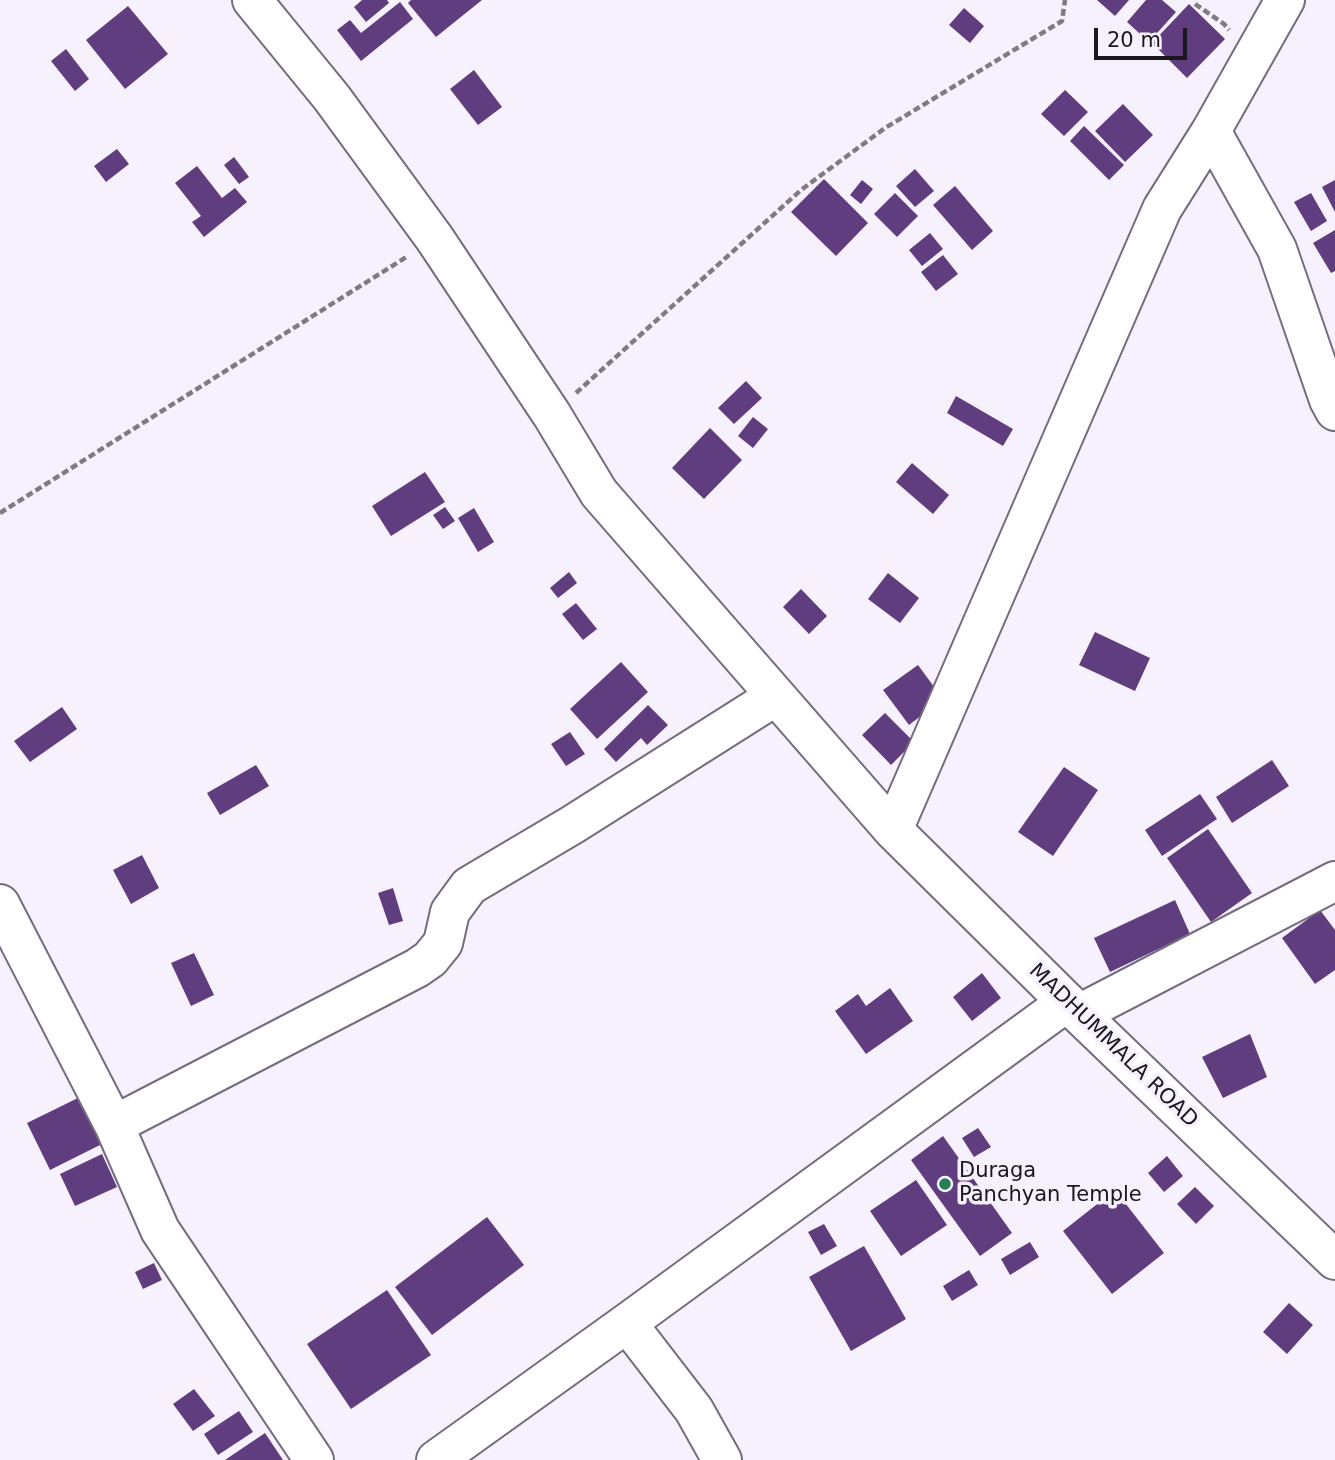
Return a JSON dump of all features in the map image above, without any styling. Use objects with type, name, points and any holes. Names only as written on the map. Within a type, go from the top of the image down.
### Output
[{"type":"street","name":"MADHUMMALA ROAD","points":[[252,0],[332,98],[435,239],[552,415],[599,493],[893,830],[1335,1260]]},
{"type":"street","points":[[893,830],[1161,209],[1211,131],[1285,0]]},
{"type":"street","points":[[1211,131],[1277,249],[1335,411]]},
{"type":"street","points":[[114,1125],[417,968],[430,959],[443,943],[450,912],[469,886],[572,825],[776,696]]},
{"type":"street","points":[[436,1460],[1073,1008],[1335,881]]},
{"type":"street","points":[[0,904],[114,1125],[160,1230],[314,1460]]},
{"type":"street","points":[[627,1323],[694,1410],[722,1460]]},
{"type":"path","points":[[552,415],[801,190],[885,128],[1062,21],[1065,0]]},
{"type":"path","points":[[0,513],[435,239]]},
{"type":"building","points":[[362,0],[387,0],[389,3],[366,22],[354,7]]},
{"type":"building","points":[[411,0],[482,0],[436,37],[408,3]]},
{"type":"building","points":[[1097,0],[1129,0],[1115,16]]},
{"type":"building","points":[[1146,0],[1162,0],[1176,12],[1149,42],[1127,22]]},
{"type":"building","points":[[400,2],[413,19],[361,61],[337,30],[350,20],[361,33]]},
{"type":"building","points":[[1189,4],[1225,39],[1187,78],[1152,43]]},
{"type":"building","points":[[128,6],[168,54],[125,89],[86,40]]},
{"type":"building","points":[[964,8],[984,26],[970,43],[949,25]]},
{"type":"building","points":[[66,49],[89,79],[75,91],[51,61]]},
{"type":"building","points":[[474,70],[502,107],[478,125],[450,89]]},
{"type":"building","points":[[1065,90],[1088,112],[1064,136],[1041,114]]},
{"type":"building","points":[[1123,104],[1153,135],[1125,162],[1095,131]]},
{"type":"building","points":[[1084,126],[1124,165],[1109,180],[1070,141]]},
{"type":"building","points":[[117,149],[129,164],[106,182],[94,166]]},
{"type":"building","points":[[234,157],[249,177],[239,184],[224,165]]},
{"type":"building","points":[[197,166],[222,198],[235,188],[247,202],[204,237],[192,222],[201,216],[175,183]]},
{"type":"building","points":[[915,169],[934,191],[915,207],[896,186]]},
{"type":"building","points":[[824,179],[868,223],[836,256],[791,212]]},
{"type":"building","points":[[862,180],[873,189],[861,204],[850,195]]},
{"type":"building","points":[[1335,180],[1335,212],[1322,187]]},
{"type":"building","points":[[955,186],[993,231],[972,250],[933,205]]},
{"type":"building","points":[[895,193],[918,216],[897,237],[874,214]]},
{"type":"building","points":[[1311,193],[1327,221],[1311,231],[1294,202]]},
{"type":"building","points":[[1335,230],[1335,271],[1331,273],[1313,243]]},
{"type":"building","points":[[930,233],[943,249],[922,266],[909,250]]},
{"type":"building","points":[[943,255],[958,274],[936,291],[921,272]]},
{"type":"building","points":[[746,381],[762,398],[734,424],[718,408]]},
{"type":"building","points":[[956,396],[1013,429],[1003,446],[947,413]]},
{"type":"building","points":[[753,417],[768,429],[753,448],[738,436]]},
{"type":"building","points":[[710,428],[742,460],[704,499],[672,468]]},
{"type":"building","points":[[912,463],[949,495],[933,514],[896,482]]},
{"type":"building","points":[[425,472],[445,502],[391,536],[372,506]]},
{"type":"building","points":[[445,507],[455,521],[443,529],[433,515]]},
{"type":"building","points":[[474,508],[494,542],[478,552],[458,518]]},
{"type":"building","points":[[569,572],[577,583],[558,598],[550,588]]},
{"type":"building","points":[[888,573],[919,598],[900,623],[868,599]]},
{"type":"building","points":[[801,589],[827,616],[809,634],[783,607]]},
{"type":"building","points":[[576,603],[597,629],[583,640],[562,614]]},
{"type":"building","points":[[1095,632],[1150,658],[1135,691],[1079,665]]},
{"type":"building","points":[[621,662],[648,692],[597,739],[570,709]]},
{"type":"building","points":[[918,665],[943,699],[909,725],[883,690]]},
{"type":"building","points":[[648,705],[668,725],[647,745],[641,738],[616,762],[604,749]]},
{"type":"building","points":[[62,707],[77,729],[30,762],[14,741]]},
{"type":"building","points":[[885,713],[914,742],[891,765],[862,735]]},
{"type":"building","points":[[570,732],[585,754],[566,766],[551,744]]},
{"type":"building","points":[[1272,760],[1289,786],[1232,823],[1216,797]]},
{"type":"building","points":[[256,765],[269,786],[220,815],[207,793]]},
{"type":"building","points":[[1064,767],[1098,790],[1053,856],[1018,832]]},
{"type":"building","points":[[1200,794],[1217,819],[1162,856],[1145,830]]},
{"type":"building","points":[[1208,829],[1252,893],[1211,922],[1167,858]]},
{"type":"building","points":[[142,855],[159,888],[131,904],[113,870]]},
{"type":"building","points":[[393,888],[403,921],[389,925],[378,893]]},
{"type":"building","points":[[1175,900],[1190,934],[1110,972],[1094,938]]},
{"type":"building","points":[[1320,910],[1335,930],[1335,970],[1315,984],[1282,938]]},
{"type":"building","points":[[194,953],[214,995],[191,1006],[171,963]]},
{"type":"building","points":[[982,973],[1001,998],[972,1021],[953,997]]},
{"type":"building","points":[[890,988],[913,1021],[866,1054],[835,1011],[858,994],[866,1006]]},
{"type":"building","points":[[1250,1034],[1267,1077],[1223,1098],[1202,1057]]},
{"type":"building","points":[[82,1096],[106,1142],[50,1170],[27,1123]]},
{"type":"building","points":[[978,1128],[991,1147],[974,1157],[962,1138]]},
{"type":"building","points":[[943,1136],[1012,1233],[980,1256],[911,1160]]},
{"type":"building","points":[[102,1154],[117,1187],[75,1206],[60,1174]]},
{"type":"building","points":[[1167,1156],[1183,1176],[1164,1192],[1148,1173]]},
{"type":"building","points":[[916,1180],[947,1225],[901,1256],[870,1211]]},
{"type":"building","points":[[1195,1187],[1214,1206],[1196,1224],[1177,1204]]},
{"type":"building","points":[[1115,1190],[1164,1253],[1112,1294],[1063,1231]]},
{"type":"building","points":[[487,1217],[524,1265],[432,1335],[395,1287]]},
{"type":"building","points":[[824,1224],[837,1246],[821,1255],[808,1232]]},
{"type":"building","points":[[1030,1242],[1039,1257],[1010,1275],[1001,1259]]},
{"type":"building","points":[[864,1246],[906,1319],[851,1351],[809,1277]]},
{"type":"building","points":[[154,1263],[162,1280],[143,1289],[135,1272]]},
{"type":"building","points":[[969,1270],[978,1285],[952,1301],[943,1286]]},
{"type":"building","points":[[387,1290],[431,1355],[351,1409],[307,1344]]},
{"type":"building","points":[[1289,1303],[1313,1325],[1287,1354],[1263,1332]]},
{"type":"building","points":[[194,1389],[215,1416],[193,1431],[173,1404]]},
{"type":"building","points":[[239,1411],[253,1432],[218,1455],[204,1434]]},
{"type":"building","points":[[265,1433],[283,1460],[225,1460]]},
{"type":"place","name":"Duraga Panchyan Temple","points":[[945,1184]]}]
